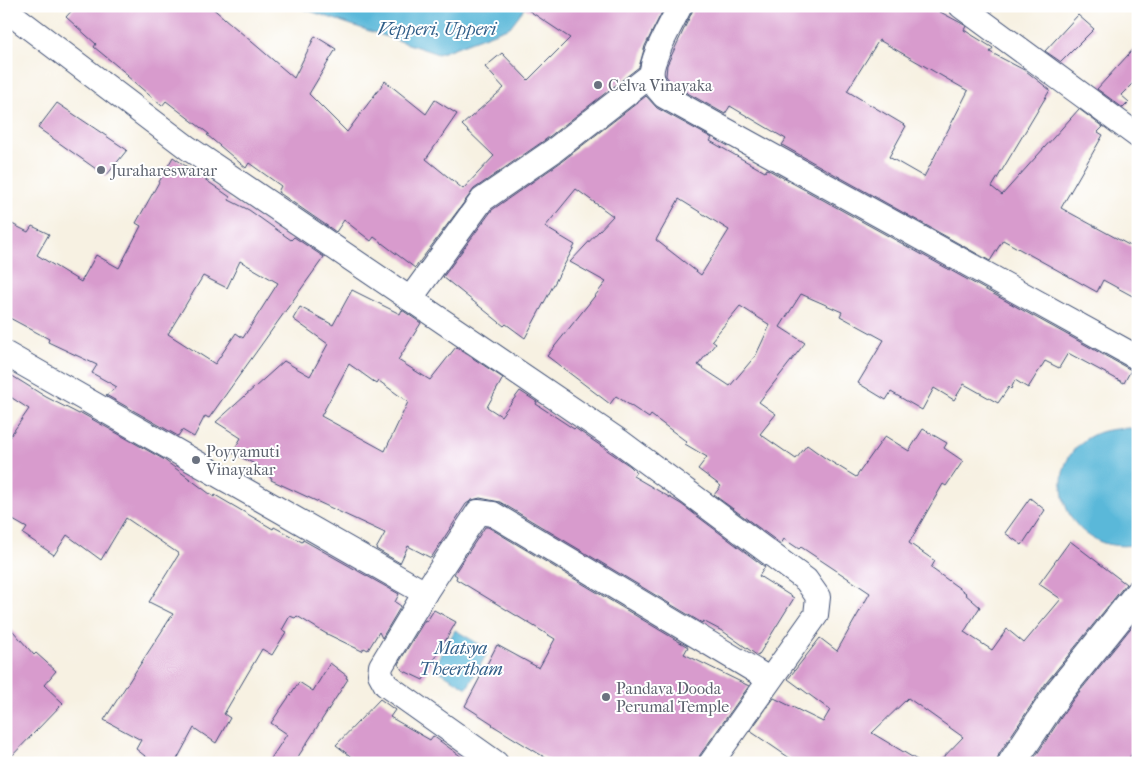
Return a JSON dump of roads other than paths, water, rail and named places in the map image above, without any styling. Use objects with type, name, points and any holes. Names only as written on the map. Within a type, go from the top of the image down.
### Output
[{"type":"main road","points":[[1012,763],[1059,692],[1138,594]]},
{"type":"street","points":[[680,6],[655,57],[651,74],[655,87],[664,96],[1138,358]]},
{"type":"street","points":[[961,6],[1138,136]]},
{"type":"street","points":[[6,10],[188,148],[620,441],[806,580],[818,597],[816,615],[710,763]]},
{"type":"street","points":[[410,299],[482,200],[553,151],[651,74]]},
{"type":"street","points":[[6,354],[426,593]]},
{"type":"street","points":[[496,763],[386,685],[380,674],[381,666],[478,512],[493,514],[769,679]]},
{"type":"water","name":"Vepperi, Upperi","points":[[295,6],[526,6],[510,27],[438,54]]},
{"type":"water","points":[[1130,428],[1138,431],[1138,543],[1127,546],[1111,545],[1090,536],[1076,524],[1067,510],[1062,493],[1062,476],[1067,460],[1077,446],[1098,433]]},
{"type":"water","name":"Matsya Theertham","points":[[455,630],[489,650],[467,688],[434,668]]},
{"type":"place","name":"Celva Vinayaka","points":[[598,85]]},
{"type":"place","name":"Jurahareswarar","points":[[101,170]]},
{"type":"place","name":"Poyyamuti Vinayakar","points":[[196,460]]},
{"type":"place","name":"Pandava Dooda Perumal Temple","points":[[606,697]]}]
